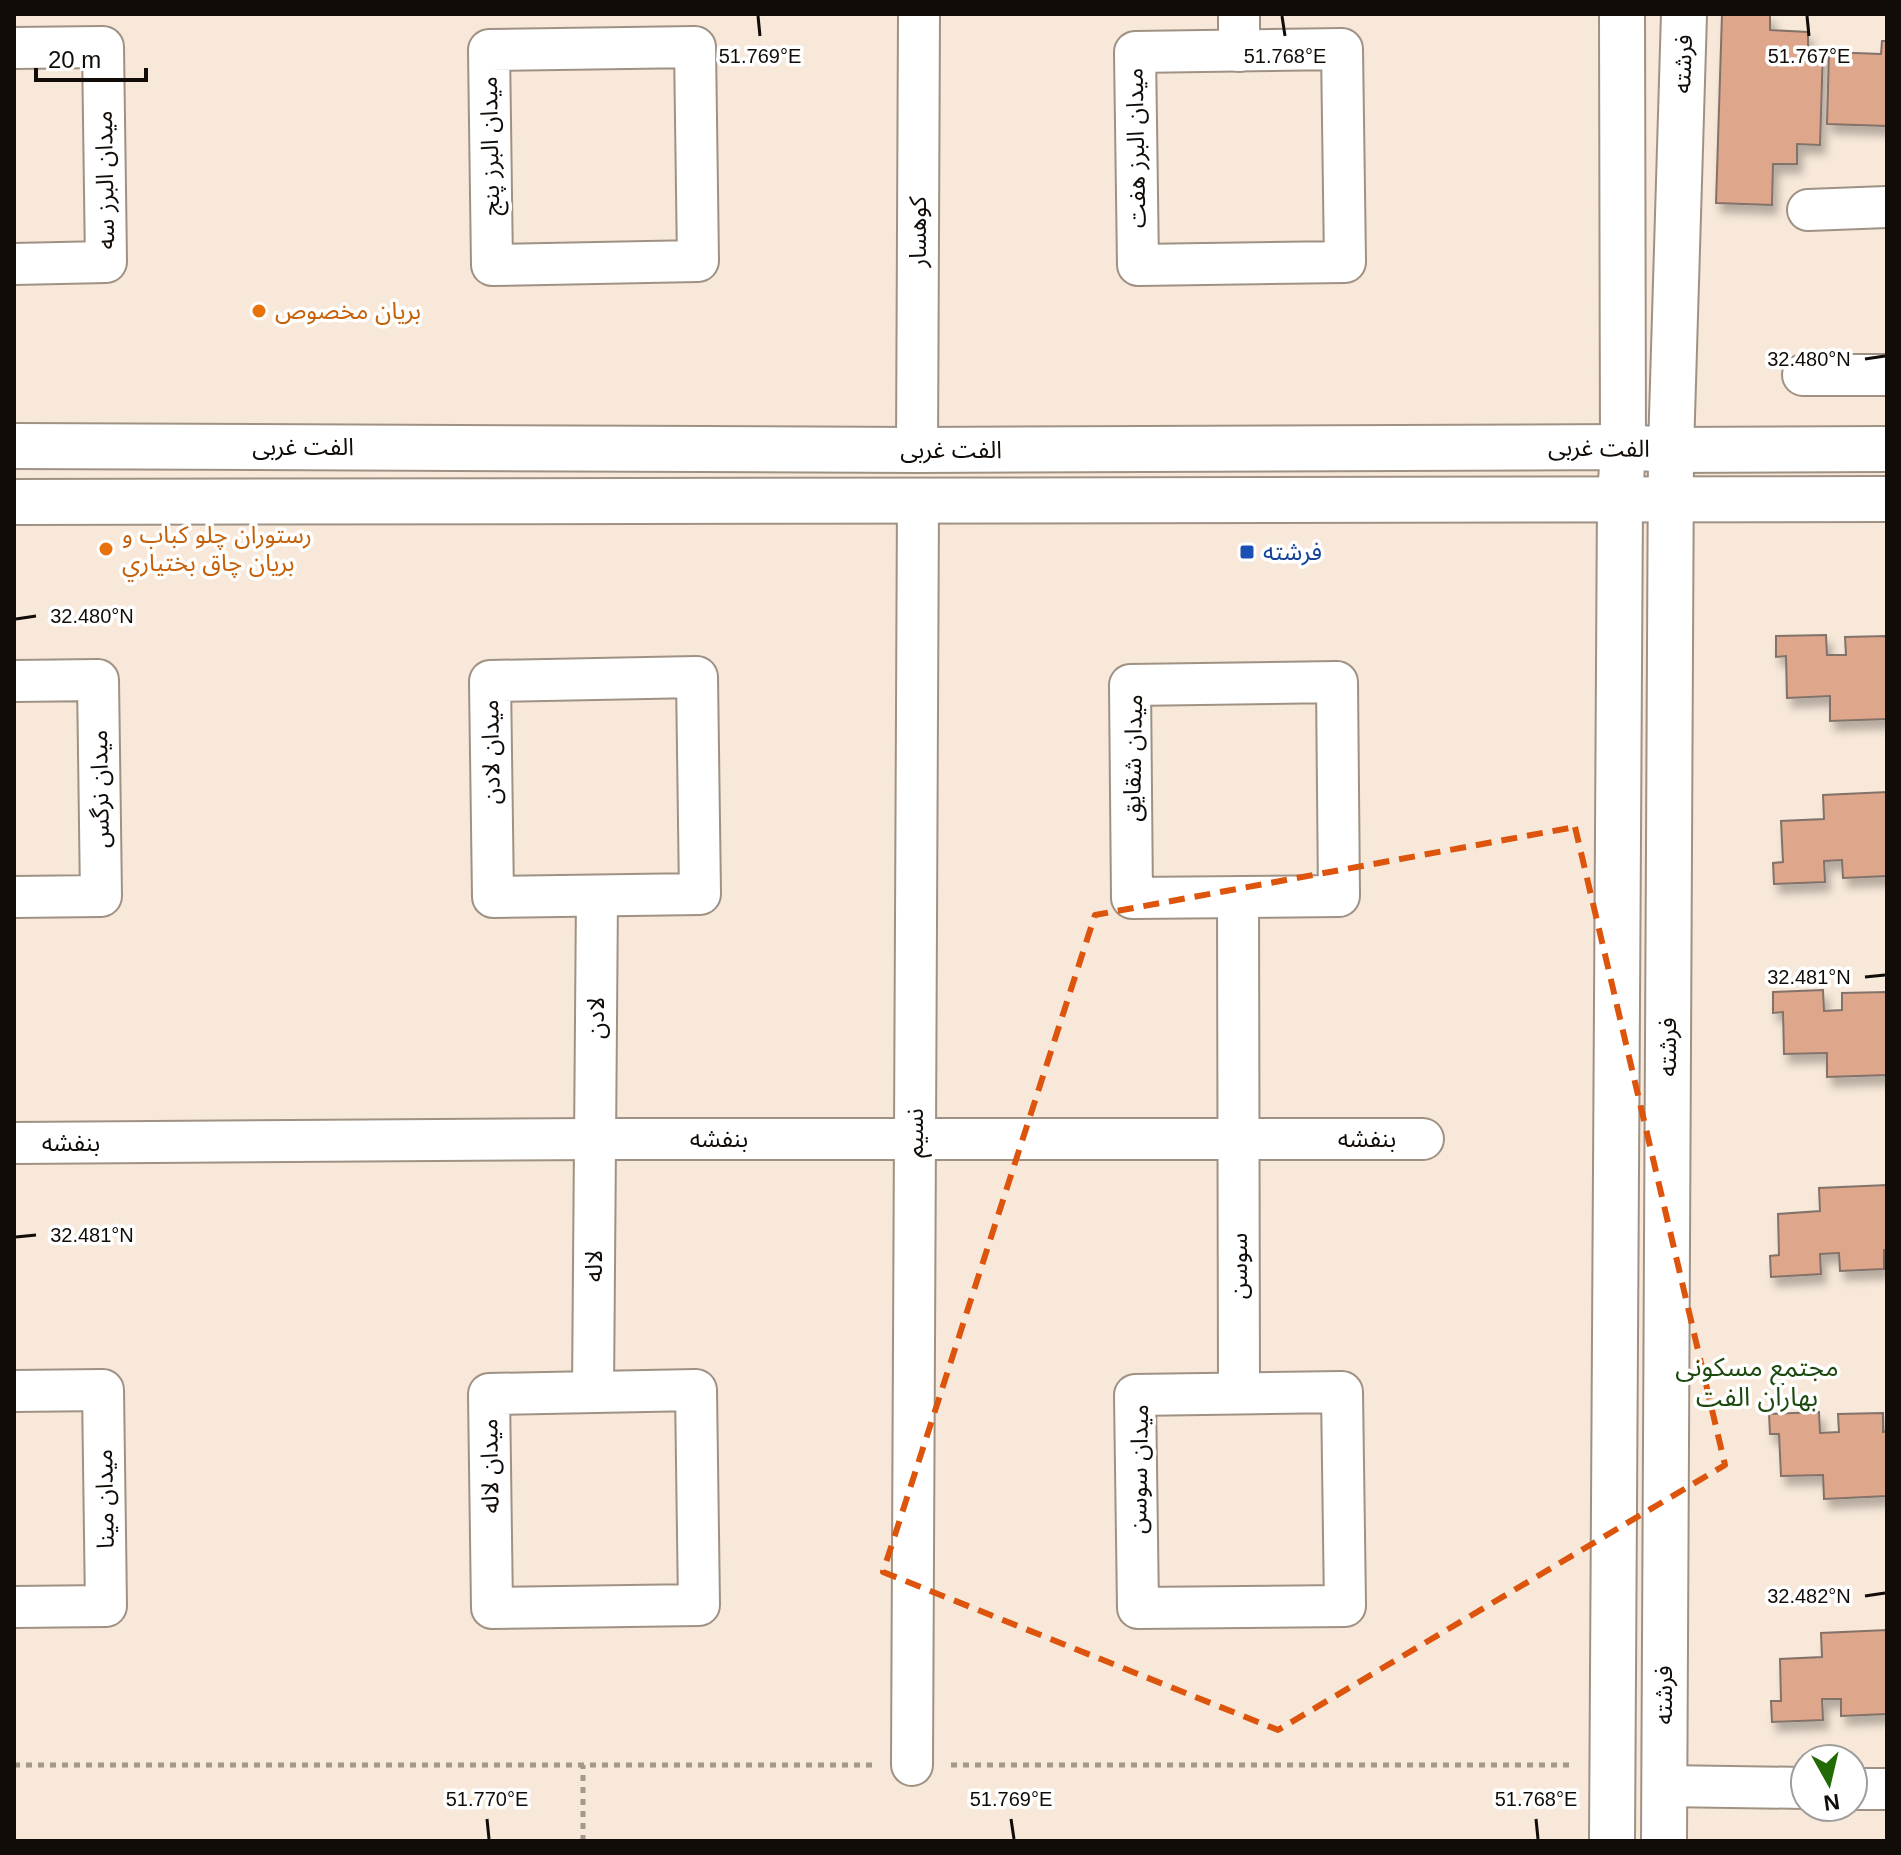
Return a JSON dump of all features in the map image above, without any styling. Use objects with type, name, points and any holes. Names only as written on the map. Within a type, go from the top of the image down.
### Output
[{"type":"main road","points":[[1612,1841],[1620,500],[1623,447],[1622,14]]},
{"type":"main road","name":"فرشته","points":[[1664,1841],[1671,450],[1684,14]]},
{"type":"main road","name":"الفت غربی","points":[[14,446],[917,450],[1887,449]]},
{"type":"main road","points":[[14,502],[1887,499]]},
{"type":"street","name":"کوهسار","points":[[917,450],[919,14]]},
{"type":"street","name":"میدان البرز پنج","points":[[593,31],[695,47],[698,261],[492,265],[489,50],[593,31]]},
{"type":"street","name":"میدان البرز هفت","points":[[1239,32],[1342,49],[1345,262],[1138,265],[1135,52],[1239,32]]},
{"type":"street","name":"میدان البرز سه","points":[[14,48],[103,47],[106,262],[14,264]]},
{"type":"street","points":[[1808,210],[1887,207]]},
{"type":"street","points":[[1803,375],[1887,375]]},
{"type":"street","name":"نسیم","points":[[912,1765],[918,500]]},
{"type":"street","name":"میدان لادن","points":[[697,677],[700,894],[597,896],[493,897],[490,681],[697,677]]},
{"type":"street","name":"میدان نرگس","points":[[14,681],[98,680],[101,896],[14,897]]},
{"type":"street","name":"میدان شقایق","points":[[1337,682],[1339,896],[1238,897],[1132,898],[1130,685],[1337,682]]},
{"type":"street","name":"لادن","points":[[595,1139],[597,896]]},
{"type":"street","name":"سوسن","points":[[1238,897],[1239,1393]]},
{"type":"street","name":"لاله","points":[[593,1392],[595,1139]]},
{"type":"street","name":"بنفشه","points":[[14,1143],[1423,1139]]},
{"type":"street","name":"میدان مینا","points":[[14,1391],[103,1390],[106,1606],[14,1607]]},
{"type":"street","name":"میدان لاله","points":[[696,1390],[699,1605],[492,1608],[489,1394],[593,1392],[696,1390]]},
{"type":"street","name":"میدان سوسن","points":[[1342,1392],[1345,1606],[1138,1608],[1135,1395],[1239,1393],[1342,1392]]},
{"type":"street","points":[[1664,1786],[1789,1788]]},
{"type":"path","points":[[14,1765],[1612,1765]]},
{"type":"path","points":[[583,1765],[583,1841]]},
{"type":"highlighted area","points":[[1575,827],[1725,1465],[1278,1730],[883,1572],[1095,915]]},
{"type":"building","points":[[1722,14],[1770,14],[1770,30],[1808,32],[1808,48],[1823,49],[1820,145],[1797,144],[1797,164],[1773,164],[1772,205],[1716,203]]},
{"type":"building","points":[[1882,41],[1887,41],[1887,126],[1827,124],[1829,52],[1881,54]]},
{"type":"building","points":[[1826,635],[1827,655],[1846,655],[1845,637],[1887,636],[1887,719],[1830,721],[1830,696],[1787,698],[1786,656],[1776,657],[1776,636]]},
{"type":"building","points":[[1887,792],[1887,876],[1843,878],[1842,860],[1824,861],[1825,882],[1774,884],[1773,863],[1783,862],[1781,821],[1824,819],[1823,795]]},
{"type":"building","points":[[1823,990],[1824,1011],[1842,1010],[1842,993],[1887,992],[1887,1075],[1827,1077],[1827,1053],[1784,1054],[1783,1012],[1773,1013],[1773,992]]},
{"type":"building","points":[[1887,1185],[1884,1269],[1840,1271],[1839,1253],[1820,1254],[1821,1274],[1771,1277],[1770,1256],[1779,1255],[1778,1214],[1820,1211],[1819,1188]]},
{"type":"building","points":[[1819,1412],[1820,1433],[1839,1432],[1838,1414],[1883,1413],[1883,1432],[1887,1431],[1887,1496],[1824,1499],[1823,1475],[1781,1476],[1779,1434],[1770,1434],[1769,1414]]},
{"type":"building","points":[[1887,1630],[1886,1714],[1841,1716],[1841,1699],[1822,1699],[1823,1720],[1772,1722],[1771,1701],[1781,1701],[1780,1659],[1822,1657],[1821,1633]]},
{"type":"place","name":"بریان مخصوص","points":[[259,311]]},
{"type":"place","name":"رستوران چلو كباب و بريان چاق بختياري","points":[[106,549]]},
{"type":"place","name":"فرشته","points":[[1247,552]]},
{"type":"district","name":"مجتمع مسکونی بهاران الفت","points":[[1757,1382]]}]
